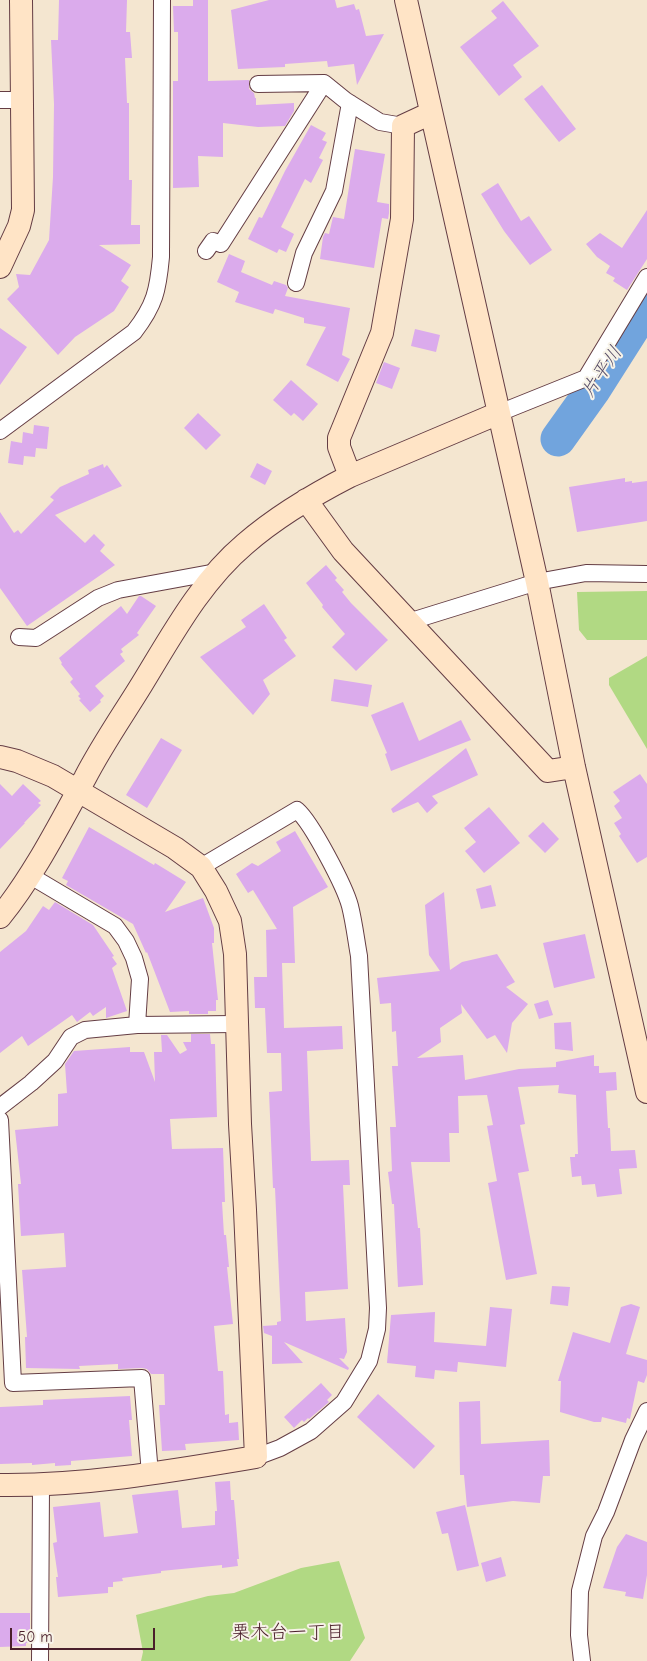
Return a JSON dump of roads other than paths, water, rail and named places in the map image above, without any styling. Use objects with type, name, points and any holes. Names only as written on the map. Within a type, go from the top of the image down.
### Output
[{"type":"street","points":[[3,254],[19,226],[23,210],[11,100],[21,0]]},
{"type":"street","points":[[0,431],[134,332],[146,317],[154,300],[158,287],[161,257],[162,0]]},
{"type":"street","points":[[406,0],[537,582],[574,767],[641,1036],[647,1092]]},
{"type":"street","points":[[258,84],[324,84],[380,122],[403,126],[432,113]]},
{"type":"street","points":[[206,251],[213,241],[221,244],[324,84]]},
{"type":"street","points":[[296,284],[304,253],[334,191],[350,103]]},
{"type":"street","points":[[350,476],[339,448],[340,438],[382,333],[402,219],[403,126]]},
{"type":"street","points":[[0,916],[29,875],[160,654],[184,617],[216,572],[244,544],[306,500],[350,476],[586,378],[647,277]]},
{"type":"street","points":[[306,500],[343,551],[548,770],[574,767]]},
{"type":"street","points":[[19,637],[36,638],[98,598],[118,590],[216,572]]},
{"type":"street","points":[[408,622],[537,582],[586,573],[647,574]]},
{"type":"street","points":[[0,757],[17,761],[53,776],[174,848],[201,867],[216,891],[230,920],[235,954],[236,1024],[256,1457]]},
{"type":"street","points":[[0,1485],[41,1486],[150,1474],[256,1457],[280,1448],[311,1431],[344,1402],[369,1361],[377,1329],[378,1308],[359,956],[349,904],[329,859],[304,816],[297,810],[201,867]]},
{"type":"street","points":[[29,875],[115,926],[126,941],[140,978],[138,1025]]},
{"type":"street","points":[[0,1107],[31,1084],[54,1061],[71,1037],[86,1030],[138,1025],[236,1024]]},
{"type":"street","points":[[0,1120],[13,1383],[142,1378],[150,1474]]},
{"type":"street","points":[[582,1661],[579,1635],[580,1591],[594,1536],[606,1512],[633,1440],[647,1411]]},
{"type":"street","points":[[40,1661],[41,1486]]},
{"type":"waterway","name":"片平川","points":[[558,439],[593,390],[647,305]]},
{"type":"district","name":"栗木台一丁目","points":[[288,1633]]}]
